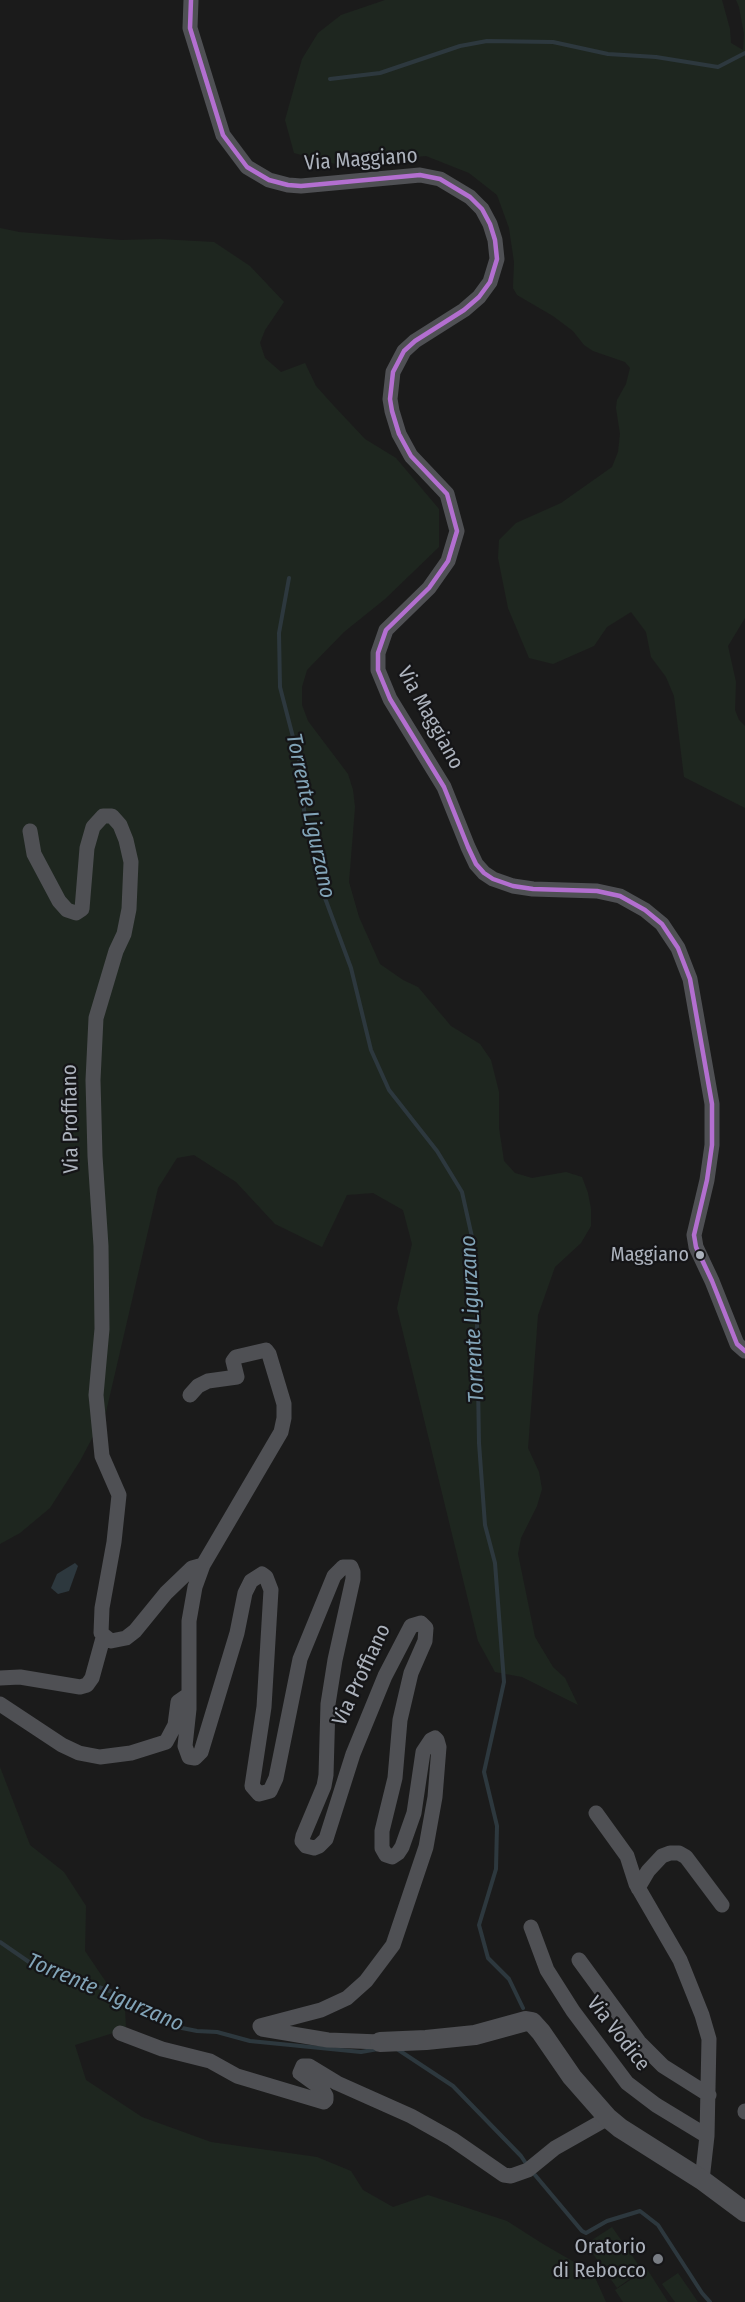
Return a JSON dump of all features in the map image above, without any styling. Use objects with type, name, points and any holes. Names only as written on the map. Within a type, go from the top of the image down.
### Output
[{"type":"street","name":"Via Maggiano","points":[[191,0],[190,28],[223,135],[247,167],[269,180],[288,185],[420,175],[440,178],[470,197],[482,209],[490,224],[497,259],[490,282],[479,297],[464,310],[415,341],[404,351],[393,372],[392,411],[399,434],[411,456],[447,494],[457,531],[448,561],[429,588],[386,630],[378,653],[378,670],[390,699],[444,787],[468,847],[484,873],[513,886],[533,889],[597,891],[620,896],[645,910],[662,924],[678,948],[690,978],[712,1104],[712,1146],[707,1180],[694,1235],[696,1247],[737,1344],[745,1352]]},
{"type":"street","name":"Via Proffiano","points":[[0,1678],[20,1677],[80,1686],[87,1685],[92,1678],[103,1638],[101,1634],[102,1608],[114,1542],[119,1495],[102,1456],[96,1395],[102,1329],[101,1246],[94,1156],[93,1080],[96,1018],[116,951],[124,934],[129,909],[131,862],[120,825],[112,816],[103,816],[93,827],[87,848],[82,909],[76,913],[67,910],[59,901],[34,854],[30,831]]},
{"type":"street","name":"Via Proffiano","points":[[190,1395],[198,1386],[208,1382],[237,1377],[233,1358],[262,1349],[269,1354],[284,1404],[284,1418],[281,1432],[203,1565],[191,1606],[185,1746],[187,1755],[193,1759],[201,1752],[237,1633],[245,1593],[254,1578],[260,1574],[265,1575],[271,1590],[264,1707],[252,1786],[259,1794],[270,1791],[276,1778],[300,1659],[334,1576],[343,1566],[351,1567],[353,1579],[328,1704],[326,1775],[324,1786],[303,1836],[304,1844],[314,1848],[322,1844],[326,1839],[353,1754],[385,1676],[407,1631],[415,1623],[424,1625],[426,1631],[425,1641],[411,1673],[400,1720],[395,1778],[382,1831],[382,1848],[389,1856],[398,1853],[408,1832],[414,1813],[422,1756],[430,1740],[437,1740],[439,1754],[435,1797],[426,1847],[393,1946],[366,1981],[347,1998],[321,2010],[260,2026],[262,2030],[328,2040],[380,2042],[475,2035],[530,2021],[538,2027],[572,2077],[608,2118],[620,2128],[743,2206]]},
{"type":"street","name":"Via Proffiano","points":[[103,1638],[111,1641],[126,1638],[192,1568],[203,1565]]},
{"type":"street","name":"Via Proffiano","points":[[0,1704],[62,1745],[79,1753],[100,1757],[131,1753],[166,1742],[175,1725],[178,1702],[188,1695]]},
{"type":"street","points":[[596,1813],[627,1856],[638,1888],[680,1960],[709,2039],[707,2136],[702,2180]]},
{"type":"street","points":[[638,1888],[648,1871],[662,1856],[679,1853],[686,1857],[722,1905]]},
{"type":"street","name":"Via Vodice","points":[[531,1928],[547,1970],[573,2011],[627,2083],[656,2105],[707,2136]]},
{"type":"street","points":[[579,1960],[639,2042],[663,2066],[709,2095]]},
{"type":"street","points":[[120,2033],[162,2049],[210,2061],[237,2076],[324,2102],[326,2096],[322,2089],[300,2073],[303,2066],[309,2066],[337,2083],[411,2116],[452,2139],[504,2175],[511,2176],[528,2170],[555,2148],[608,2118]]},
{"type":"shaded area","points":[[385,0],[722,0],[730,29],[731,43],[743,50],[744,34],[736,0],[745,0],[745,618],[728,646],[736,682],[735,710],[739,720],[745,726],[745,808],[684,777],[674,696],[666,677],[651,657],[646,632],[631,612],[607,627],[594,646],[553,664],[529,658],[508,608],[498,558],[499,540],[516,523],[561,503],[612,467],[618,452],[620,434],[617,400],[626,384],[630,368],[625,362],[593,351],[584,345],[573,331],[553,316],[517,295],[513,288],[514,262],[509,228],[497,195],[469,173],[426,156],[335,164],[294,153],[285,120],[302,59],[318,33],[341,15]]},
{"type":"shaded area","points":[[0,228],[19,232],[121,240],[159,239],[214,242],[250,266],[284,302],[265,330],[260,343],[265,358],[281,372],[305,363],[316,386],[334,406],[365,439],[396,458],[439,509],[439,547],[385,599],[344,632],[307,670],[302,687],[302,705],[308,721],[348,774],[353,790],[355,807],[349,882],[359,917],[380,964],[418,987],[451,1026],[480,1044],[491,1060],[499,1092],[499,1128],[504,1161],[515,1173],[532,1178],[566,1172],[582,1177],[588,1193],[591,1226],[581,1243],[555,1267],[538,1315],[528,1448],[539,1472],[542,1489],[537,1506],[521,1538],[518,1554],[535,1637],[553,1667],[565,1678],[578,1705],[522,1677],[495,1672],[478,1641],[397,1308],[412,1244],[403,1210],[373,1193],[347,1195],[322,1247],[275,1224],[236,1182],[194,1155],[177,1158],[158,1188],[106,1412],[80,1461],[50,1508],[20,1533],[0,1544]]},
{"type":"shaded area","points":[[75,1563],[78,1566],[69,1591],[58,1594],[51,1588],[57,1574]]},
{"type":"shaded area","points":[[0,1767],[30,1845],[64,1872],[86,1906],[85,1951],[125,2010],[126,2029],[75,2045],[86,2080],[142,2117],[211,2142],[317,2157],[351,2171],[363,2190],[393,2207],[428,2195],[507,2221],[593,2273],[606,2302],[0,2302]]},
{"type":"shaded area","points":[[612,2227],[642,2270],[617,2288],[586,2244]]},
{"type":"shaded area","points":[[647,2269],[668,2302],[623,2302],[615,2290]]},
{"type":"shaded area","points":[[678,2273],[698,2302],[675,2302],[662,2284]]},
{"type":"waterway","points":[[330,79],[380,73],[460,46],[487,41],[553,42],[608,54],[656,57],[718,67],[745,53]]},
{"type":"waterway","name":"Torrente Ligurzano","points":[[289,578],[279,633],[280,687],[301,768],[304,810],[325,898],[351,968],[371,1050],[389,1090],[437,1151],[462,1192],[472,1237],[477,1324],[479,1443],[485,1525],[495,1563],[504,1682],[484,1772],[497,1826],[496,1869],[479,1925],[488,1958],[509,1979],[523,2008]]},
{"type":"waterway","name":"Torrente Ligurzano","points":[[0,1942],[29,1962],[121,1995],[177,2027],[217,2032],[250,2041],[361,2052],[378,2049]]},
{"type":"waterway","name":"Torrente Ligurzano","points":[[397,2049],[453,2086],[527,2165]]},
{"type":"waterway","name":"Torrente Ligurzano","points":[[535,2175],[586,2233],[607,2221],[640,2211],[658,2225],[710,2302]]},
{"type":"transit line","points":[[191,0],[190,28],[223,135],[247,167],[269,180],[301,186],[420,175],[440,179],[470,197],[482,209],[490,224],[497,259],[490,282],[479,297],[464,310],[415,341],[404,351],[393,372],[390,399],[399,434],[411,456],[447,494],[457,531],[448,561],[429,588],[386,630],[378,653],[378,670],[390,699],[444,787],[468,847],[476,864],[484,873],[513,886],[533,889],[597,891],[620,896],[645,910],[662,924],[678,948],[690,979],[712,1104],[712,1145],[707,1180],[694,1235],[696,1247],[737,1344],[745,1351]]},
{"type":"place","name":"Maggiano","points":[[700,1255]]},
{"type":"place","name":"Oratorio di Rebocco","points":[[658,2259]]}]
